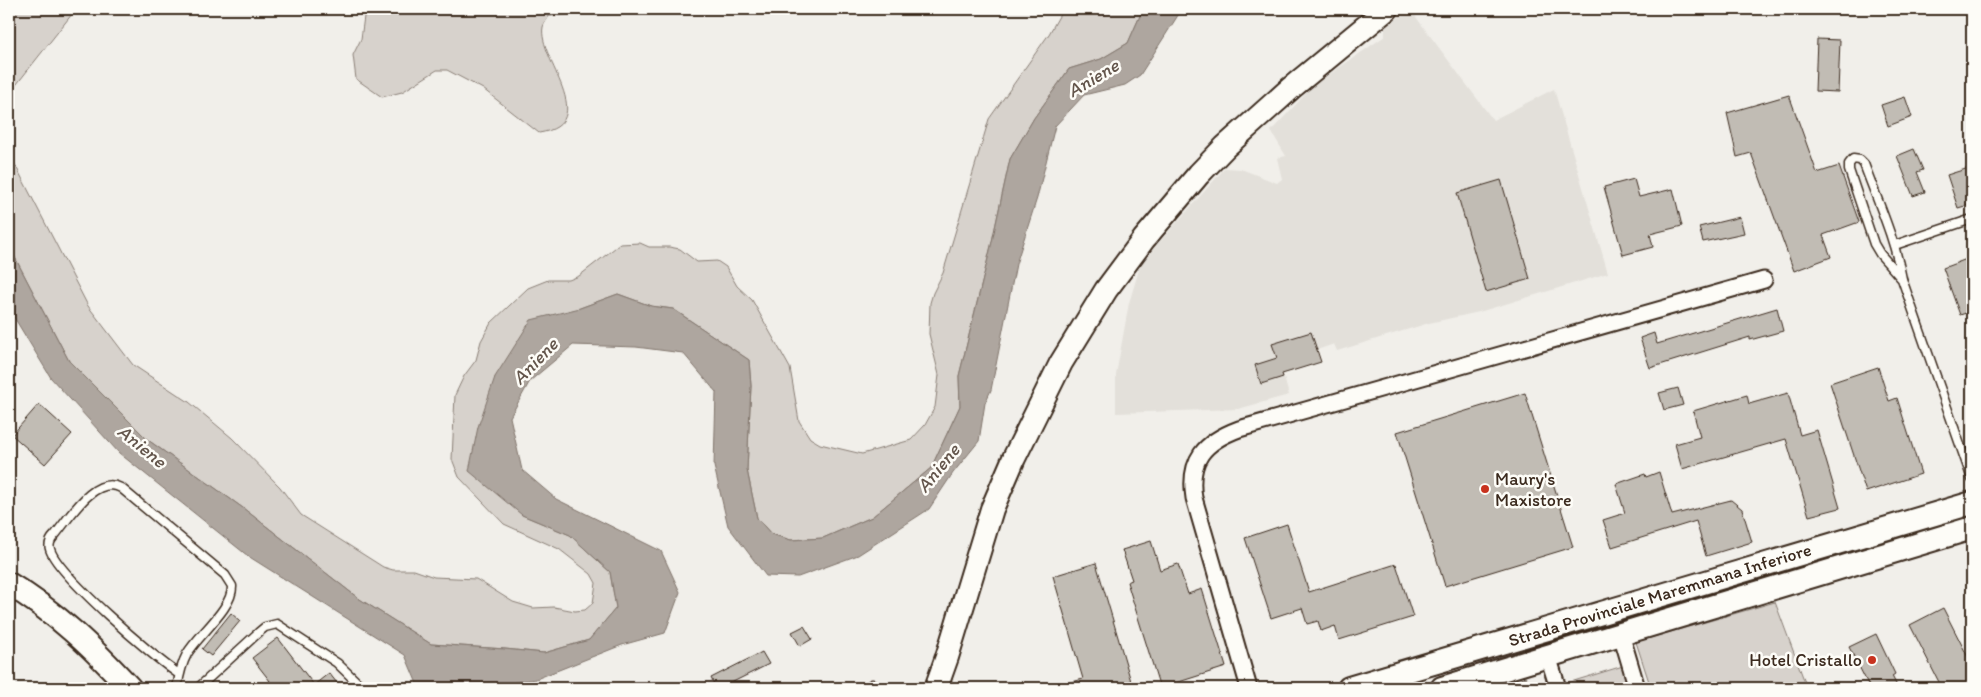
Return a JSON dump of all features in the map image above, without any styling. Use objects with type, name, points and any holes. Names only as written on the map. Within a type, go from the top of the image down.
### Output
[{"type":"main road","points":[[936,688],[992,509],[1014,458],[1061,363],[1106,290],[1144,239],[1199,174],[1252,121],[1387,9]]},
{"type":"main road","name":"Strada Provinciale Maremmana Inferiore","points":[[1349,688],[1972,503]]},
{"type":"main road","name":"Strada Provinciale Maremmana Inferiore","points":[[1442,688],[1972,528]]},
{"type":"main road","points":[[9,584],[47,609],[76,632],[130,688]]},
{"type":"main road","points":[[945,688],[947,657]]},
{"type":"street","points":[[1249,688],[1194,498],[1193,480],[1196,463],[1204,449],[1211,443],[1239,430],[1764,280]]},
{"type":"street","points":[[1620,634],[1637,688]]},
{"type":"street","points":[[1548,656],[1558,688]]},
{"type":"lane","points":[[1902,279],[1878,251],[1870,236],[1849,170],[1849,164],[1853,159],[1860,160],[1864,164],[1895,245],[1902,279],[1972,480]]},
{"type":"lane","points":[[1895,245],[1972,219]]},
{"type":"lane","points":[[177,688],[183,660],[228,601],[232,586],[225,574],[121,488],[110,484],[102,486],[90,494],[55,535],[49,544],[53,557],[66,574],[147,650],[179,674]]},
{"type":"lane","points":[[198,688],[265,627],[277,624],[337,663],[363,688]]},
{"type":"path","points":[[1930,9],[1972,14]]},
{"type":"shaded area","points":[[9,9],[76,9],[9,94]]},
{"type":"shaded area","points":[[365,9],[589,9],[580,14],[549,16],[543,27],[544,40],[566,103],[565,117],[557,127],[539,133],[483,89],[447,70],[437,70],[402,92],[382,97],[356,79],[353,55],[361,39]]},
{"type":"shaded area","points":[[1063,9],[1143,9],[1128,43],[1101,59],[1069,69],[1034,118],[1010,159],[959,376],[960,406],[931,468],[872,517],[823,538],[791,540],[771,534],[757,518],[747,470],[751,386],[749,360],[673,309],[651,306],[618,294],[580,308],[495,377],[522,515],[570,535],[610,572],[616,608],[589,640],[544,653],[431,644],[358,598],[243,508],[148,440],[69,361],[9,246],[9,153],[88,306],[133,365],[189,402],[232,438],[280,487],[301,515],[383,567],[393,570],[414,570],[434,577],[476,579],[513,602],[533,608],[554,607],[575,611],[585,610],[593,603],[596,583],[591,574],[559,549],[504,524],[459,477],[452,459],[455,395],[464,376],[476,360],[481,341],[491,323],[528,288],[548,280],[569,280],[579,276],[620,244],[640,243],[649,247],[680,249],[697,262],[717,261],[726,267],[737,286],[752,300],[790,368],[799,421],[810,438],[820,444],[862,454],[911,440],[925,425],[935,407],[939,375],[929,334],[930,303],[943,273],[989,119],[1049,34]]},
{"type":"shaded area","points":[[1410,9],[1493,120],[1554,89],[1608,273],[1479,312],[1429,323],[1337,351],[1334,344],[1317,350],[1321,362],[1283,374],[1289,395],[1238,409],[1116,413],[1116,375],[1129,303],[1141,263],[1225,168],[1241,169],[1277,183],[1282,179],[1277,158],[1286,156],[1271,131],[1314,85],[1385,36],[1385,26]]},
{"type":"shaded area","points":[[1775,602],[1807,688],[1651,688],[1636,642]]},
{"type":"shaded area","points":[[1623,666],[1630,688],[1566,688],[1564,684]]},
{"type":"shaded area","points":[[1526,677],[1532,688],[1495,688]]},
{"type":"water","name":"Aniene","points":[[1143,9],[1182,9],[1140,75],[1125,85],[1084,95],[1055,126],[1037,198],[1016,264],[991,390],[985,403],[979,441],[953,473],[929,509],[858,555],[798,577],[766,576],[728,526],[714,466],[716,392],[683,353],[636,347],[573,345],[530,381],[510,417],[522,470],[556,499],[661,551],[680,592],[665,633],[622,645],[536,679],[491,686],[418,686],[405,655],[248,556],[119,453],[51,378],[9,309],[9,246],[69,361],[148,440],[243,508],[358,598],[431,644],[544,653],[589,640],[616,608],[610,572],[570,535],[522,515],[469,471],[478,427],[495,377],[531,320],[580,308],[618,294],[651,306],[673,309],[749,360],[751,386],[747,470],[757,518],[771,534],[791,540],[823,538],[872,517],[931,468],[960,406],[959,376],[1010,159],[1034,118],[1069,69],[1101,59],[1128,43]]},
{"type":"building","points":[[1817,39],[1840,40],[1838,92],[1815,91]]},
{"type":"building","points":[[1789,95],[1817,173],[1839,166],[1859,222],[1823,235],[1831,257],[1794,271],[1751,153],[1737,157],[1727,113]]},
{"type":"building","points":[[1905,97],[1912,117],[1888,126],[1881,105]]},
{"type":"building","points":[[1914,149],[1923,170],[1917,172],[1925,192],[1913,196],[1897,156]]},
{"type":"building","points":[[1972,167],[1972,204],[1958,208],[1947,175]]},
{"type":"building","points":[[1634,179],[1639,197],[1673,189],[1682,226],[1650,234],[1653,247],[1623,255],[1604,187]]},
{"type":"building","points":[[1501,180],[1530,279],[1486,292],[1457,193]]},
{"type":"building","points":[[1740,217],[1744,233],[1703,242],[1699,227]]},
{"type":"building","points":[[1972,257],[1972,311],[1960,315],[1943,268]]},
{"type":"building","points":[[1777,308],[1783,331],[1750,340],[1750,337],[1650,368],[1640,338],[1654,333],[1657,344]]},
{"type":"building","points":[[1311,332],[1321,362],[1282,374],[1283,377],[1261,384],[1255,365],[1277,358],[1272,344]]},
{"type":"building","points":[[1878,367],[1889,401],[1897,398],[1921,474],[1866,492],[1830,383]]},
{"type":"building","points":[[1678,388],[1683,405],[1664,410],[1659,393]]},
{"type":"building","name":"Maury's Maxistore","points":[[1525,393],[1573,547],[1445,586],[1397,432]]},
{"type":"building","points":[[1788,393],[1800,435],[1817,430],[1840,508],[1809,516],[1786,439],[1682,469],[1675,444],[1700,437],[1693,411],[1747,395],[1749,404]]},
{"type":"building","points":[[39,404],[72,434],[45,464],[12,435]]},
{"type":"building","points":[[1659,472],[1672,515],[1731,500],[1742,509],[1752,542],[1706,556],[1696,521],[1612,547],[1603,520],[1625,513],[1616,484],[1645,474],[1646,477]]},
{"type":"building","points":[[1287,524],[1309,592],[1396,564],[1413,617],[1339,640],[1335,626],[1321,631],[1318,621],[1307,624],[1302,608],[1271,618],[1245,538]]},
{"type":"building","points":[[1151,541],[1160,570],[1178,564],[1188,594],[1202,589],[1226,667],[1160,688],[1127,582],[1132,580],[1122,550]]},
{"type":"building","points":[[1096,563],[1133,688],[1062,688],[1061,685],[1083,679],[1053,576]]},
{"type":"building","points":[[1943,608],[1972,665],[1972,684],[1963,688],[1942,688],[1910,625]]},
{"type":"building","points":[[231,613],[240,621],[211,656],[202,649]]},
{"type":"building","points":[[804,626],[812,639],[800,646],[792,632]]},
{"type":"building","name":"Hotel Cristallo","points":[[1876,634],[1895,674],[1892,676],[1898,688],[1870,688],[1849,647]]},
{"type":"building","points":[[278,638],[314,685],[329,673],[341,688],[261,688],[270,681],[252,658]]},
{"type":"building","points":[[762,652],[769,664],[721,688],[716,688],[711,678]]},
{"type":"place","name":"Maury's Maxistore","points":[[1485,489]]},
{"type":"place","name":"Hotel Cristallo","points":[[1872,660]]}]
